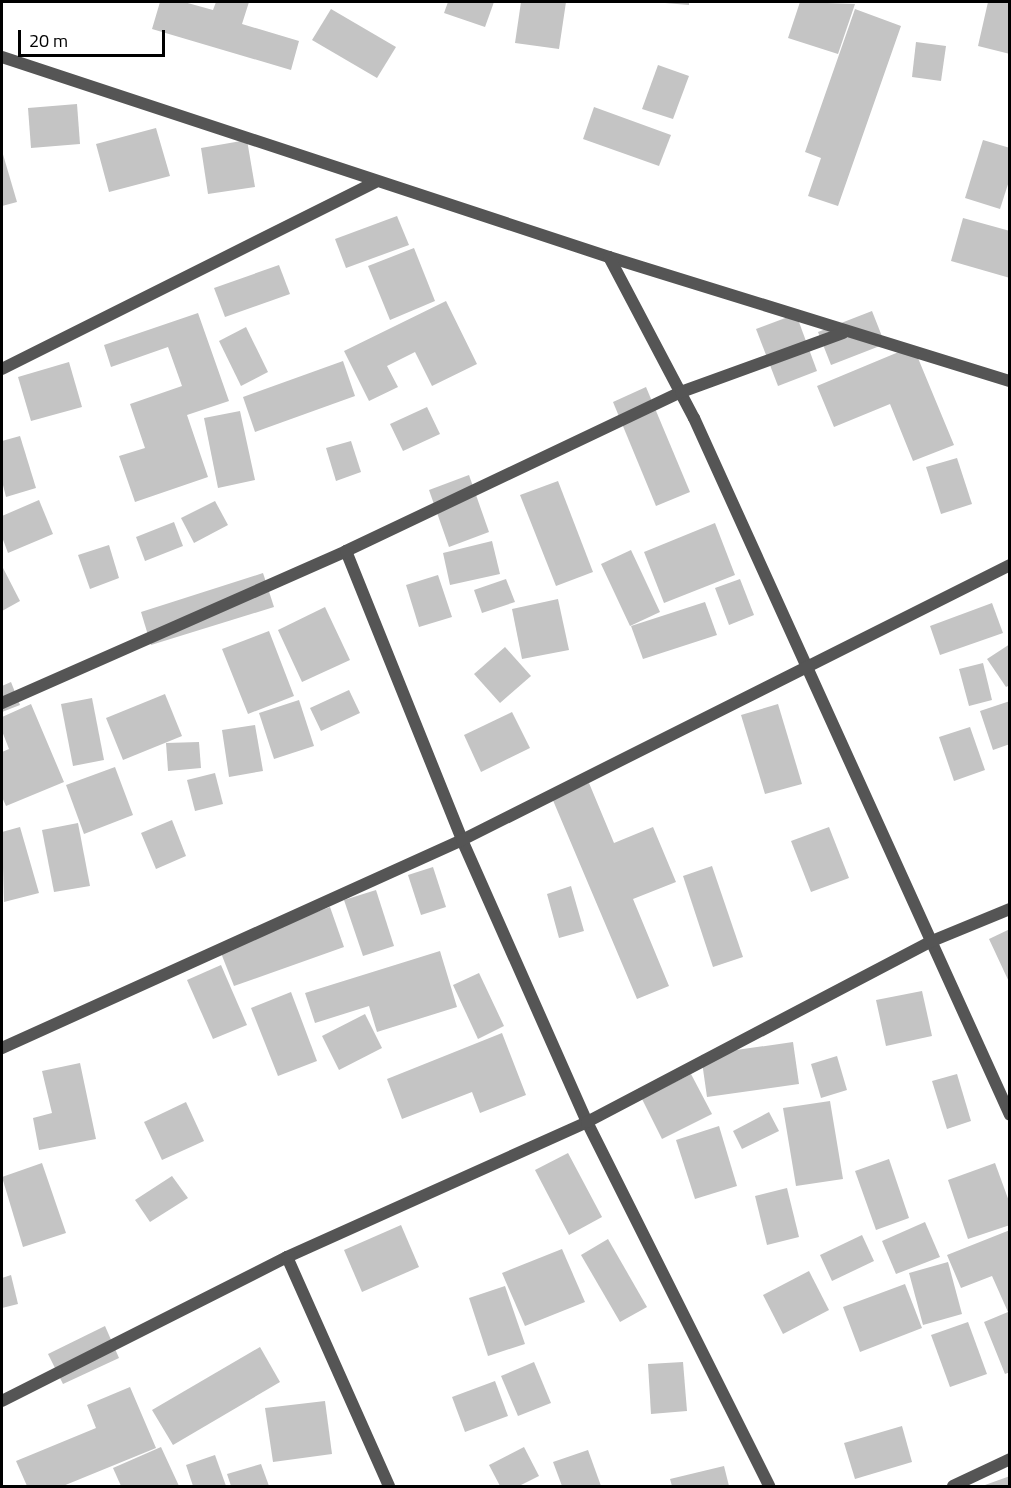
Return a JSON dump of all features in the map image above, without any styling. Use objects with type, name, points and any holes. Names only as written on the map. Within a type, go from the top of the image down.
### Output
[{"type":"street","points":[[2,57],[375,182],[843,333],[1010,381]]},
{"type":"street","points":[[2,369],[375,182]]},
{"type":"street","points":[[609,257],[681,392],[810,668],[1010,1115]]},
{"type":"street","points":[[2,704],[346,551],[681,392],[843,333]]},
{"type":"street","points":[[346,551],[462,840],[587,1122],[769,1486]]},
{"type":"street","points":[[2,1048],[462,840],[810,668],[1010,565]]},
{"type":"street","points":[[2,1401],[287,1257],[587,1122],[932,940],[1010,909]]},
{"type":"street","points":[[287,1257],[389,1486]]},
{"type":"street","points":[[953,1486],[1010,1459]]},
{"type":"building","points":[[160,2],[184,2],[213,10],[216,2],[249,2],[242,24],[299,41],[291,70],[152,29]]},
{"type":"building","points":[[448,2],[494,2],[485,27],[444,13]]},
{"type":"building","points":[[521,2],[566,2],[559,49],[515,43]]},
{"type":"building","points":[[689,2],[689,5],[665,3]]},
{"type":"building","points":[[800,2],[855,4],[838,54],[788,38]]},
{"type":"building","points":[[988,2],[1010,2],[1010,54],[978,46]]},
{"type":"building","points":[[331,9],[396,47],[377,78],[312,40]]},
{"type":"building","points":[[855,9],[901,26],[838,206],[808,196],[821,158],[805,152]]},
{"type":"building","points":[[916,42],[946,46],[941,81],[912,77]]},
{"type":"building","points":[[658,65],[689,76],[673,119],[642,109]]},
{"type":"building","points":[[77,104],[80,144],[31,148],[28,108]]},
{"type":"building","points":[[594,107],[671,135],[659,166],[583,139]]},
{"type":"building","points":[[156,128],[170,176],[109,192],[96,144]]},
{"type":"building","points":[[247,140],[255,187],[208,194],[201,148]]},
{"type":"building","points":[[983,140],[1010,148],[1010,178],[1000,209],[965,198]]},
{"type":"building","points":[[2,151],[17,202],[2,206]]},
{"type":"building","points":[[397,216],[409,245],[346,268],[335,239]]},
{"type":"building","points":[[963,218],[1010,231],[1010,278],[951,261]]},
{"type":"building","points":[[414,248],[435,301],[390,320],[368,266]]},
{"type":"building","points":[[279,265],[290,294],[225,317],[214,288]]},
{"type":"building","points":[[446,301],[477,364],[432,386],[415,352],[387,366],[398,387],[369,401],[344,351]]},
{"type":"building","points":[[872,311],[885,344],[831,365],[818,332]]},
{"type":"building","points":[[198,313],[229,401],[187,415],[208,477],[135,502],[119,456],[145,448],[130,404],[182,386],[168,347],[111,367],[104,345]]},
{"type":"building","points":[[796,314],[817,371],[778,386],[756,329]]},
{"type":"building","points":[[246,327],[268,372],[241,386],[219,341]]},
{"type":"building","points":[[913,346],[954,445],[913,461],[890,404],[834,427],[817,386]]},
{"type":"building","points":[[343,361],[355,396],[255,432],[243,397]]},
{"type":"building","points":[[69,362],[82,407],[31,421],[18,377]]},
{"type":"building","points":[[646,387],[690,492],[656,506],[613,402]]},
{"type":"building","points":[[427,407],[440,434],[403,451],[390,424]]},
{"type":"building","points":[[240,411],[255,480],[218,488],[204,418]]},
{"type":"building","points":[[20,436],[36,488],[6,497],[2,481],[2,441]]},
{"type":"building","points":[[351,441],[361,472],[336,481],[326,448]]},
{"type":"building","points":[[957,458],[972,504],[941,514],[926,467]]},
{"type":"building","points":[[469,475],[489,532],[449,547],[429,490]]},
{"type":"building","points":[[558,481],[593,572],[556,586],[520,495]]},
{"type":"building","points":[[39,500],[53,534],[8,553],[2,537],[2,516]]},
{"type":"building","points":[[215,501],[228,525],[194,543],[181,518]]},
{"type":"building","points":[[174,522],[183,546],[145,561],[136,537]]},
{"type":"building","points":[[715,523],[735,575],[664,603],[644,552]]},
{"type":"building","points":[[492,541],[500,574],[450,585],[443,553]]},
{"type":"building","points":[[109,545],[119,578],[90,589],[78,555]]},
{"type":"building","points":[[631,550],[660,612],[630,626],[601,564]]},
{"type":"building","points":[[2,566],[20,601],[2,611]]},
{"type":"building","points":[[263,573],[274,607],[151,645],[141,612]]},
{"type":"building","points":[[438,575],[452,617],[419,627],[406,585]]},
{"type":"building","points":[[506,579],[515,602],[482,613],[474,590]]},
{"type":"building","points":[[740,579],[754,615],[729,625],[715,588]]},
{"type":"building","points":[[558,599],[569,650],[522,659],[512,609]]},
{"type":"building","points":[[705,602],[717,635],[643,659],[631,626]]},
{"type":"building","points":[[992,603],[1003,633],[940,655],[930,626]]},
{"type":"building","points":[[325,607],[350,660],[302,682],[278,630]]},
{"type":"building","points":[[269,631],[294,696],[248,714],[222,649]]},
{"type":"building","points":[[1010,644],[1010,685],[1006,687],[987,659]]},
{"type":"building","points":[[505,647],[531,676],[500,703],[474,674]]},
{"type":"building","points":[[983,663],[992,700],[969,706],[959,669]]},
{"type":"building","points":[[11,682],[20,705],[2,712],[2,686]]},
{"type":"building","points":[[349,690],[360,713],[321,731],[310,708]]},
{"type":"building","points":[[165,694],[182,736],[123,760],[106,718]]},
{"type":"building","points":[[92,698],[104,760],[73,766],[61,704]]},
{"type":"building","points":[[299,700],[314,746],[274,759],[259,713]]},
{"type":"building","points":[[1010,701],[1010,744],[993,750],[980,711]]},
{"type":"building","points":[[31,704],[64,782],[6,806],[2,797],[2,752],[9,749],[2,731],[2,717]]},
{"type":"building","points":[[778,704],[802,784],[765,794],[741,715]]},
{"type":"building","points":[[512,712],[530,748],[481,772],[464,735]]},
{"type":"building","points":[[255,725],[263,771],[229,777],[222,730]]},
{"type":"building","points":[[970,727],[985,770],[954,781],[939,737]]},
{"type":"building","points":[[199,742],[201,768],[168,771],[166,743]]},
{"type":"building","points":[[115,767],[133,815],[84,834],[66,785]]},
{"type":"building","points":[[215,773],[223,804],[195,811],[187,780]]},
{"type":"building","points":[[589,783],[614,843],[653,827],[676,882],[633,899],[669,986],[637,999],[552,798]]},
{"type":"building","points":[[172,820],[186,856],[156,869],[141,833]]},
{"type":"building","points":[[78,823],[90,886],[54,892],[42,830]]},
{"type":"building","points":[[20,827],[39,893],[4,902],[2,832]]},
{"type":"building","points":[[829,827],[849,878],[811,892],[791,841]]},
{"type":"building","points":[[712,866],[743,957],[713,967],[683,876]]},
{"type":"building","points":[[433,867],[446,907],[421,915],[408,875]]},
{"type":"building","points":[[571,886],[584,931],[559,938],[547,894]]},
{"type":"building","points":[[376,890],[394,946],[363,956],[344,900]]},
{"type":"building","points":[[330,907],[344,947],[234,986],[219,948]]},
{"type":"building","points":[[1010,929],[1010,984],[989,939]]},
{"type":"building","points":[[440,951],[457,1007],[377,1032],[369,1006],[315,1023],[305,993]]},
{"type":"building","points":[[221,965],[247,1025],[213,1039],[187,980]]},
{"type":"building","points":[[479,973],[504,1026],[478,1039],[453,985]]},
{"type":"building","points":[[922,991],[932,1036],[886,1046],[876,1000]]},
{"type":"building","points":[[291,992],[317,1061],[278,1076],[251,1008]]},
{"type":"building","points":[[365,1014],[382,1048],[339,1070],[322,1036]]},
{"type":"building","points":[[502,1033],[526,1095],[480,1113],[472,1092],[402,1119],[387,1079]]},
{"type":"building","points":[[793,1042],[799,1084],[707,1097],[701,1055]]},
{"type":"building","points":[[837,1056],[847,1090],[821,1098],[811,1064]]},
{"type":"building","points":[[80,1063],[96,1139],[39,1150],[33,1118],[52,1113],[42,1071]]},
{"type":"building","points":[[691,1074],[712,1114],[662,1139],[642,1099]]},
{"type":"building","points":[[957,1074],[971,1121],[947,1129],[932,1081]]},
{"type":"building","points":[[830,1101],[843,1179],[796,1186],[783,1108]]},
{"type":"building","points":[[186,1102],[204,1141],[162,1160],[144,1122]]},
{"type":"building","points":[[769,1112],[779,1131],[742,1149],[733,1131]]},
{"type":"building","points":[[719,1126],[737,1186],[695,1199],[676,1140]]},
{"type":"building","points":[[568,1153],[602,1217],[569,1235],[535,1170]]},
{"type":"building","points":[[889,1159],[909,1218],[876,1230],[855,1171]]},
{"type":"building","points":[[42,1163],[66,1233],[23,1247],[2,1177]]},
{"type":"building","points":[[995,1163],[1010,1204],[1010,1225],[968,1239],[948,1180]]},
{"type":"building","points":[[172,1176],[188,1198],[150,1222],[135,1200]]},
{"type":"building","points":[[787,1188],[799,1237],[767,1245],[755,1196]]},
{"type":"building","points":[[925,1222],[940,1257],[896,1274],[882,1241]]},
{"type":"building","points":[[401,1225],[419,1267],[362,1292],[344,1250]]},
{"type":"building","points":[[1010,1230],[1010,1372],[1005,1374],[984,1322],[1008,1312],[992,1276],[961,1288],[947,1255]]},
{"type":"building","points":[[862,1235],[874,1261],[832,1281],[820,1255]]},
{"type":"building","points":[[608,1239],[647,1307],[620,1322],[581,1255]]},
{"type":"building","points":[[562,1249],[585,1302],[525,1326],[502,1273]]},
{"type":"building","points":[[948,1262],[962,1314],[923,1325],[909,1273]]},
{"type":"building","points":[[809,1271],[829,1310],[783,1334],[763,1295]]},
{"type":"building","points":[[11,1275],[18,1304],[2,1308],[2,1278]]},
{"type":"building","points":[[905,1284],[922,1328],[860,1352],[843,1307]]},
{"type":"building","points":[[505,1286],[525,1344],[488,1356],[469,1298]]},
{"type":"building","points":[[968,1322],[987,1374],[950,1387],[931,1335]]},
{"type":"building","points":[[105,1326],[119,1358],[63,1384],[48,1354]]},
{"type":"building","points":[[260,1347],[280,1382],[173,1445],[152,1410]]},
{"type":"building","points":[[534,1362],[551,1403],[518,1416],[501,1376]]},
{"type":"building","points":[[683,1362],[687,1411],[651,1414],[648,1364]]},
{"type":"building","points":[[495,1381],[508,1416],[465,1432],[452,1397]]},
{"type":"building","points":[[130,1387],[156,1448],[63,1486],[27,1486],[16,1461],[96,1428],[87,1405]]},
{"type":"building","points":[[325,1401],[332,1454],[273,1462],[265,1408]]},
{"type":"building","points":[[902,1426],[912,1462],[855,1479],[844,1443]]},
{"type":"building","points":[[161,1447],[179,1486],[121,1486],[113,1468]]},
{"type":"building","points":[[524,1447],[539,1476],[519,1486],[500,1486],[489,1465]]},
{"type":"building","points":[[588,1450],[601,1486],[562,1486],[553,1462]]},
{"type":"building","points":[[215,1455],[226,1486],[193,1486],[186,1465]]},
{"type":"building","points":[[261,1464],[269,1486],[231,1486],[227,1474]]},
{"type":"building","points":[[724,1466],[729,1486],[672,1486],[670,1479]]},
{"type":"building","points":[[1010,1476],[1010,1486],[985,1486],[985,1485]]}]
